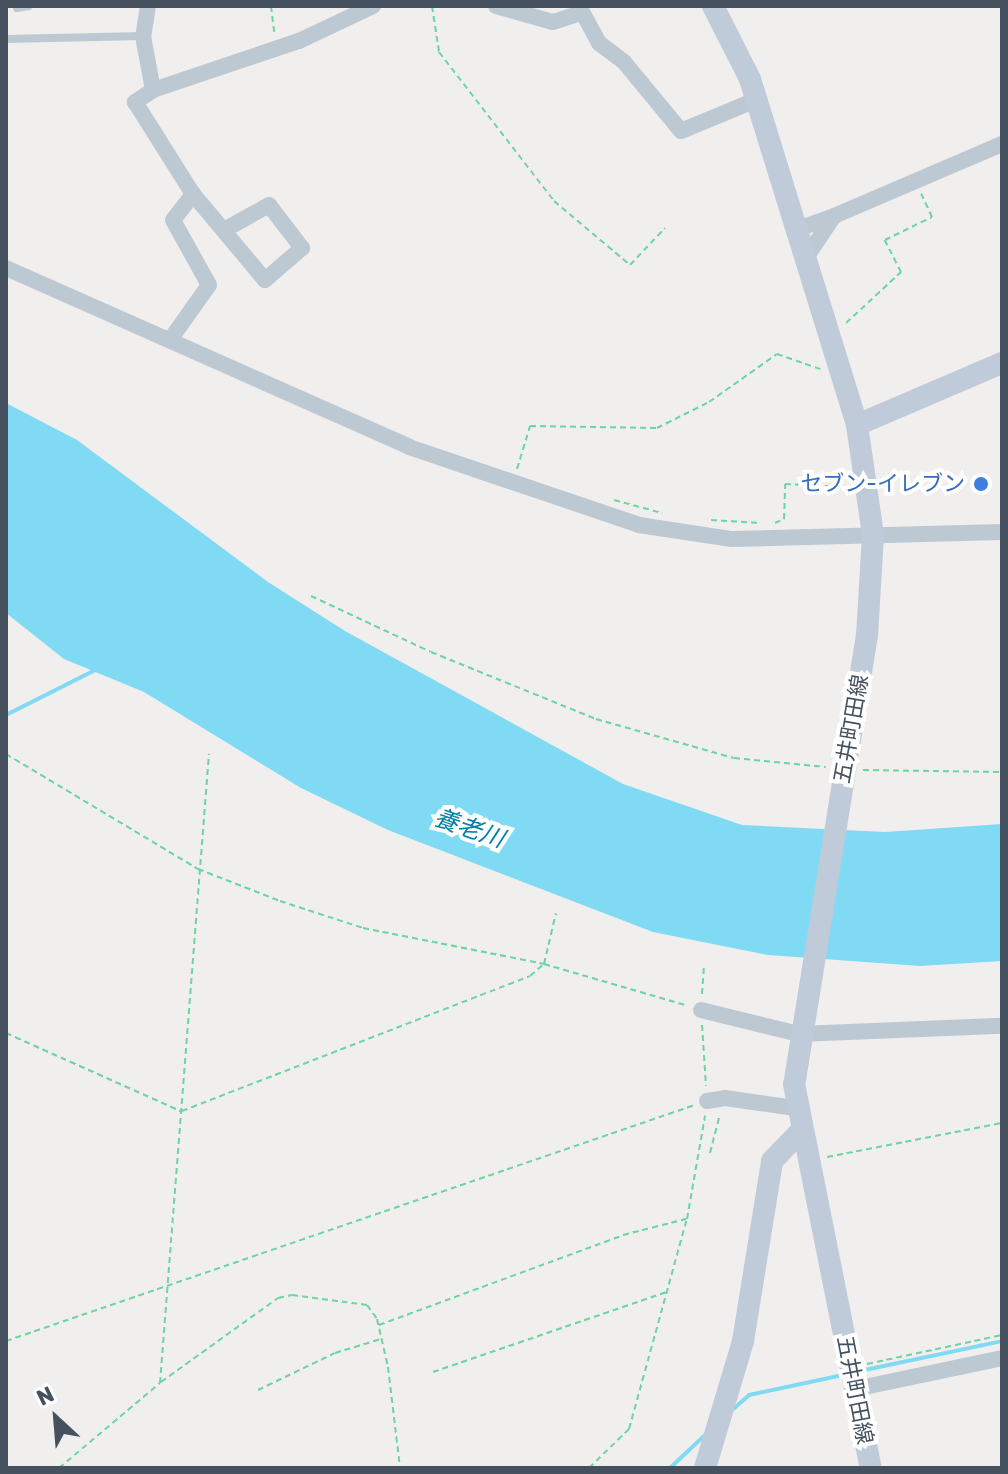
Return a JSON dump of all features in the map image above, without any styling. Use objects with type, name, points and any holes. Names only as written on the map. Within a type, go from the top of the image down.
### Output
[{"type":"main road","name":"五井町田線","points":[[713,6],[756,100],[857,425],[873,535],[867,635],[836,768],[810,979],[799,1034],[795,1108],[871,1468]]},
{"type":"main road","points":[[857,425],[1002,363]]},
{"type":"main road","points":[[705,1468],[743,1341],[772,1161],[800,1132]]},
{"type":"street","points":[[148,6],[143,36],[153,90]]},
{"type":"street","points":[[224,230],[269,205],[302,248],[265,280],[193,194],[135,102],[153,90],[276,49],[373,6]]},
{"type":"street","points":[[496,6],[553,22],[580,10],[599,43],[624,62],[681,131],[756,100]]},
{"type":"street","points":[[795,230],[1002,144]]},
{"type":"street","points":[[170,340],[209,285],[173,220],[193,194]]},
{"type":"street","points":[[805,259],[834,216]]},
{"type":"street","points":[[6,268],[409,447],[595,513],[689,535],[1002,532]]},
{"type":"street","points":[[701,1010],[799,1034],[1002,1026]]},
{"type":"street","points":[[707,1101],[725,1098],[795,1108]]},
{"type":"street","points":[[853,1378],[1002,1358]]},
{"type":"lane","points":[[17,8],[29,6]]},
{"type":"lane","points":[[6,39],[143,36]]},
{"type":"path","points":[[271,6],[276,49]]},
{"type":"path","points":[[432,6],[439,52],[554,201],[630,265],[665,228]]},
{"type":"path","points":[[829,337],[901,272],[885,240],[932,217],[915,181]]},
{"type":"path","points":[[503,482],[516,474],[530,426],[657,428],[698,408],[777,354],[821,370]]},
{"type":"path","points":[[698,519],[774,523],[784,519],[785,484],[867,487]]},
{"type":"path","points":[[607,498],[668,514]]},
{"type":"path","points":[[311,596],[431,652],[596,719],[734,758],[836,768],[1002,772]]},
{"type":"path","points":[[6,754],[198,869],[363,928],[544,964],[701,1010]]},
{"type":"path","points":[[160,1383],[209,754]]},
{"type":"path","points":[[6,1033],[181,1111],[530,976],[544,964],[556,913]]},
{"type":"path","points":[[589,1468],[629,1429],[670,1290],[687,1219],[707,1101],[701,1010],[704,964]]},
{"type":"path","points":[[710,1153],[725,1098]]},
{"type":"path","points":[[6,1341],[707,1101]]},
{"type":"path","points":[[806,1161],[1002,1123]]},
{"type":"path","points":[[379,1325],[623,1235],[687,1219]]},
{"type":"path","points":[[433,1372],[670,1290]]},
{"type":"path","points":[[59,1468],[160,1383],[278,1298],[292,1295],[367,1305],[379,1325],[382,1339],[400,1468]]},
{"type":"path","points":[[853,1378],[1002,1335]]},
{"type":"path","points":[[258,1390],[335,1353],[382,1339]]},
{"type":"water","name":"養老川","points":[[6,403],[77,440],[268,582],[345,631],[623,784],[742,825],[885,832],[1002,824],[1002,961],[920,966],[768,955],[653,932],[388,830],[301,788],[144,692],[64,659],[6,613]]},
{"type":"waterway","points":[[6,715],[95,670]]},
{"type":"waterway","points":[[860,1371],[1002,1341]]},
{"type":"waterway","points":[[732,1410],[749,1395],[843,1375]]},
{"type":"waterway","points":[[670,1468],[705,1435]]},
{"type":"place","name":"セブン-イレブン","points":[[981,484]]}]
